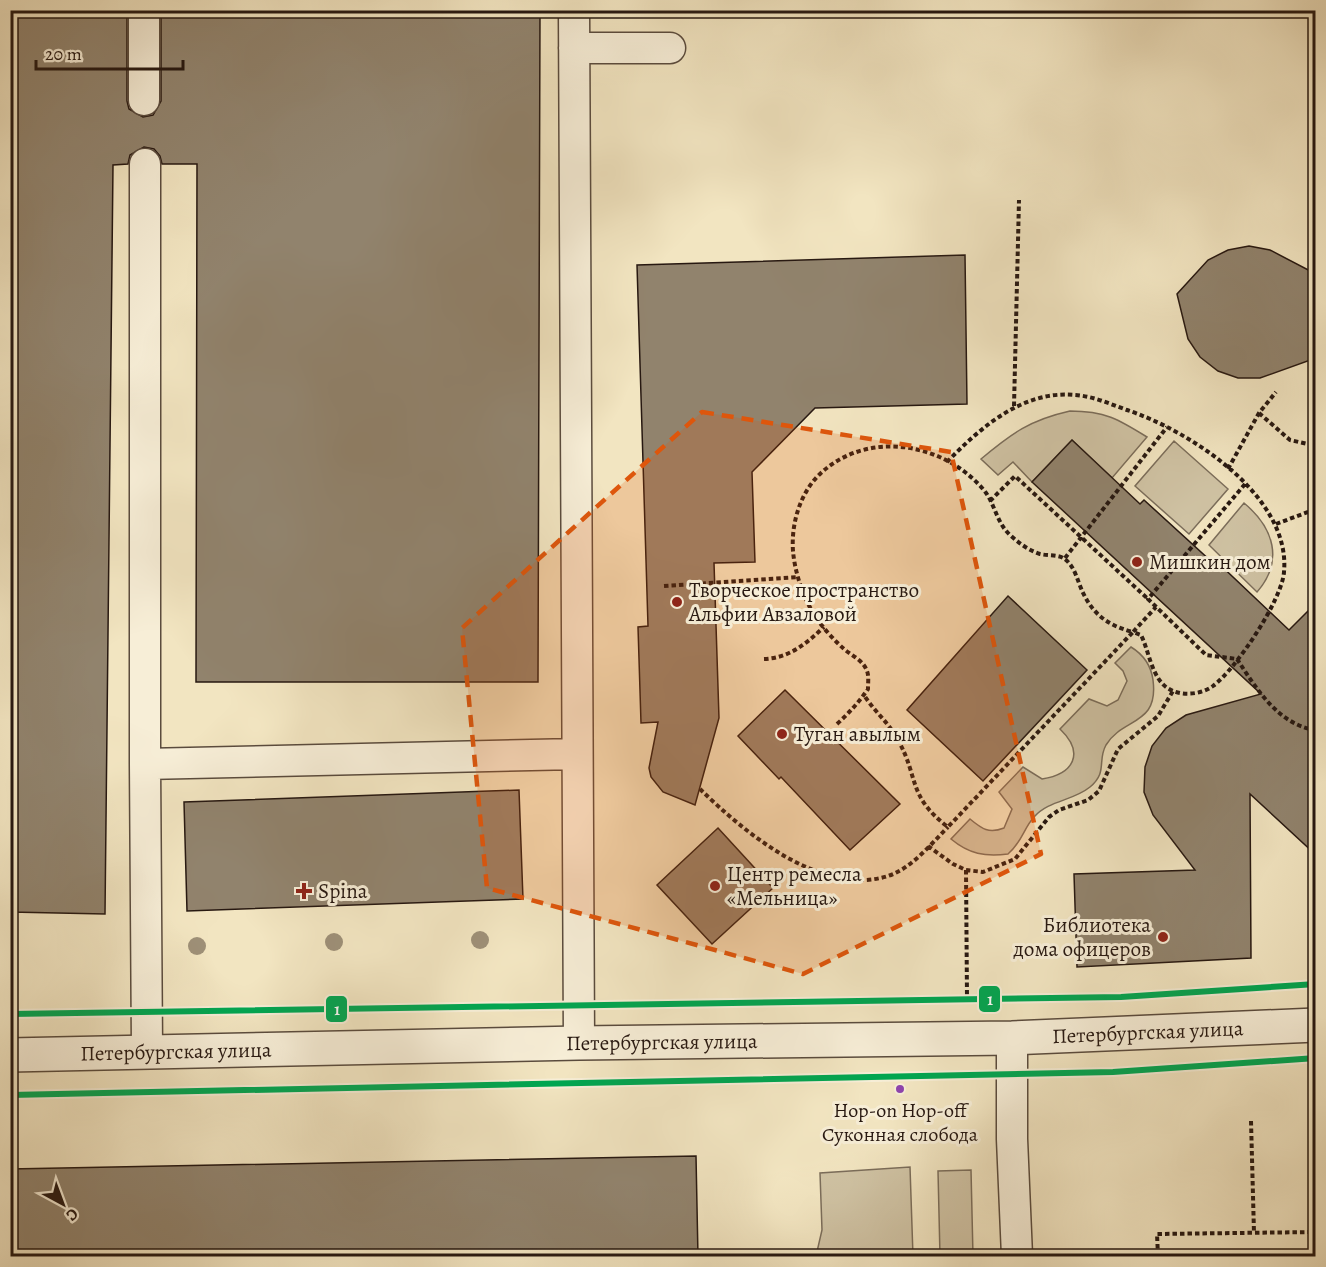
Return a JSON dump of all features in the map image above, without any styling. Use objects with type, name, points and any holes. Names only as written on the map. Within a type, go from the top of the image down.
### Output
[{"type":"street","name":"Петербургская улица","points":[[10,1055],[147,1050],[1012,1038],[1316,1026]]},
{"type":"lane","points":[[144,10],[144,100]]},
{"type":"lane","points":[[574,10],[579,1043]]},
{"type":"lane","points":[[574,48],[670,48]]},
{"type":"lane","points":[[146,164],[147,1050]]},
{"type":"lane","points":[[146,764],[577,754]]},
{"type":"lane","points":[[1012,1038],[1012,1139],[1017,1257]]},
{"type":"path","points":[[1014,406],[1020,200]]},
{"type":"path","points":[[1228,469],[1259,413],[1276,392]]},
{"type":"path","points":[[837,724],[868,689],[867,671],[860,660],[844,649],[824,627],[807,602],[798,577],[793,551],[794,523],[802,499],[818,475],[839,457],[896,445],[915,448],[947,462],[966,474],[983,489],[1000,526],[1030,550],[1065,558],[1072,566],[1089,606],[1115,627],[1141,635],[1159,678],[1167,688],[1173,691],[1197,694],[1213,686],[1238,659],[1277,599],[1285,573],[1283,552],[1276,525],[1268,511],[1245,484],[1228,469],[1149,417],[1075,395],[1046,395],[1014,406],[960,448],[947,462]]},
{"type":"path","points":[[1259,413],[1290,440],[1316,447]]},
{"type":"path","points":[[1065,558],[1167,427]]},
{"type":"path","points":[[990,501],[1015,476],[1206,655],[1238,659],[1275,709],[1290,721],[1316,730]]},
{"type":"path","points":[[1148,599],[1245,484]]},
{"type":"path","points":[[1276,525],[1316,509]]},
{"type":"path","points":[[664,586],[798,577]]},
{"type":"path","points":[[700,789],[729,818],[784,856],[834,877],[886,876],[909,865],[948,827],[1156,608]]},
{"type":"path","points":[[764,659],[790,653],[803,646],[824,627]]},
{"type":"path","points":[[928,846],[953,864],[966,870],[983,872],[1015,859],[1049,817],[1059,810],[1088,800],[1105,782],[1118,748],[1158,716],[1173,691]]},
{"type":"path","points":[[864,695],[898,740],[915,790],[926,808],[948,827]]},
{"type":"path","points":[[966,870],[968,1037]]},
{"type":"path","points":[[1251,1121],[1254,1233]]},
{"type":"path","points":[[1158,1257],[1157,1234],[1316,1232]]},
{"type":"highlighted area","points":[[702,412],[951,452],[1041,854],[803,974],[487,888],[462,628]]},
{"type":"shaded area","points":[[1070,411],[1111,417],[1147,437],[1112,478],[1072,440],[1032,482],[1013,462],[998,475],[981,459],[1032,423]]},
{"type":"shaded area","points":[[1174,441],[1228,489],[1189,534],[1135,486]]},
{"type":"shaded area","points":[[1244,503],[1262,523],[1272,545],[1271,569],[1257,592],[1209,545]]},
{"type":"shaded area","points":[[1131,647],[1140,653],[1151,670],[1153,695],[1151,706],[1138,719],[1113,736],[1106,745],[1102,756],[1101,771],[1095,782],[1083,792],[1040,811],[1008,854],[978,853],[964,848],[951,839],[970,819],[986,830],[994,831],[1004,828],[1012,809],[999,792],[1023,767],[1042,779],[1062,772],[1068,767],[1074,754],[1068,738],[1060,729],[1089,699],[1107,706],[1118,700],[1127,681],[1123,671],[1115,663]]},
{"type":"shaded area","points":[[910,1167],[913,1256],[816,1256],[822,1230],[820,1173]]},
{"type":"shaded area","points":[[971,1170],[973,1256],[940,1256],[938,1171]]},
{"type":"building","points":[[10,10],[127,10],[127,101],[129,109],[143,117],[153,115],[161,101],[161,10],[540,10],[538,682],[196,682],[197,164],[162,164],[160,156],[154,149],[144,147],[130,155],[128,164],[113,165],[105,914],[10,912]]},
{"type":"building","points":[[1249,246],[1270,250],[1316,274],[1316,358],[1260,378],[1238,378],[1218,371],[1200,357],[1188,339],[1177,294],[1208,260],[1228,250]]},
{"type":"building","points":[[965,255],[967,404],[815,408],[752,472],[755,562],[714,563],[719,718],[695,805],[663,792],[651,777],[649,768],[658,722],[641,723],[638,627],[648,626],[637,265]]},
{"type":"building","points":[[1072,440],[1140,504],[1144,500],[1212,562],[1215,560],[1289,630],[1316,603],[1316,855],[1250,794],[1251,958],[1077,967],[1074,874],[1195,870],[1153,815],[1144,792],[1145,767],[1152,746],[1166,728],[1186,715],[1261,694],[1032,482]]},
{"type":"building","points":[[1008,596],[1087,670],[983,781],[907,710]]},
{"type":"building","points":[[785,690],[900,804],[850,850],[781,777],[779,779],[738,736]]},
{"type":"building","points":[[519,790],[523,899],[187,911],[184,802]]},
{"type":"building","name":"Центр ремесла «Мельница»","points":[[718,828],[773,888],[712,944],[657,885]]},
{"type":"building","points":[[696,1156],[698,1257],[10,1257],[10,1169]]},
{"type":"transit line","name":"1","points":[[10,1014],[1121,997],[1316,984]]},
{"type":"transit line","name":"1","points":[[10,1095],[1113,1072],[1316,1058]]},
{"type":"place","name":"Мишкин дом","points":[[1137,562]]},
{"type":"place","name":"Творческое пространство Альфии Авзаловой","points":[[677,602]]},
{"type":"place","name":"Туган авылым","points":[[782,734]]},
{"type":"place","name":"Центр ремесла «Мельница»","points":[[715,886]]},
{"type":"place","name":"Spina","points":[[304,891]]},
{"type":"place","name":"Библиотека дома офицеров","points":[[1163,937]]},
{"type":"place","name":"Hop-on Hop-off Суконная слобода","points":[[900,1089]]}]
